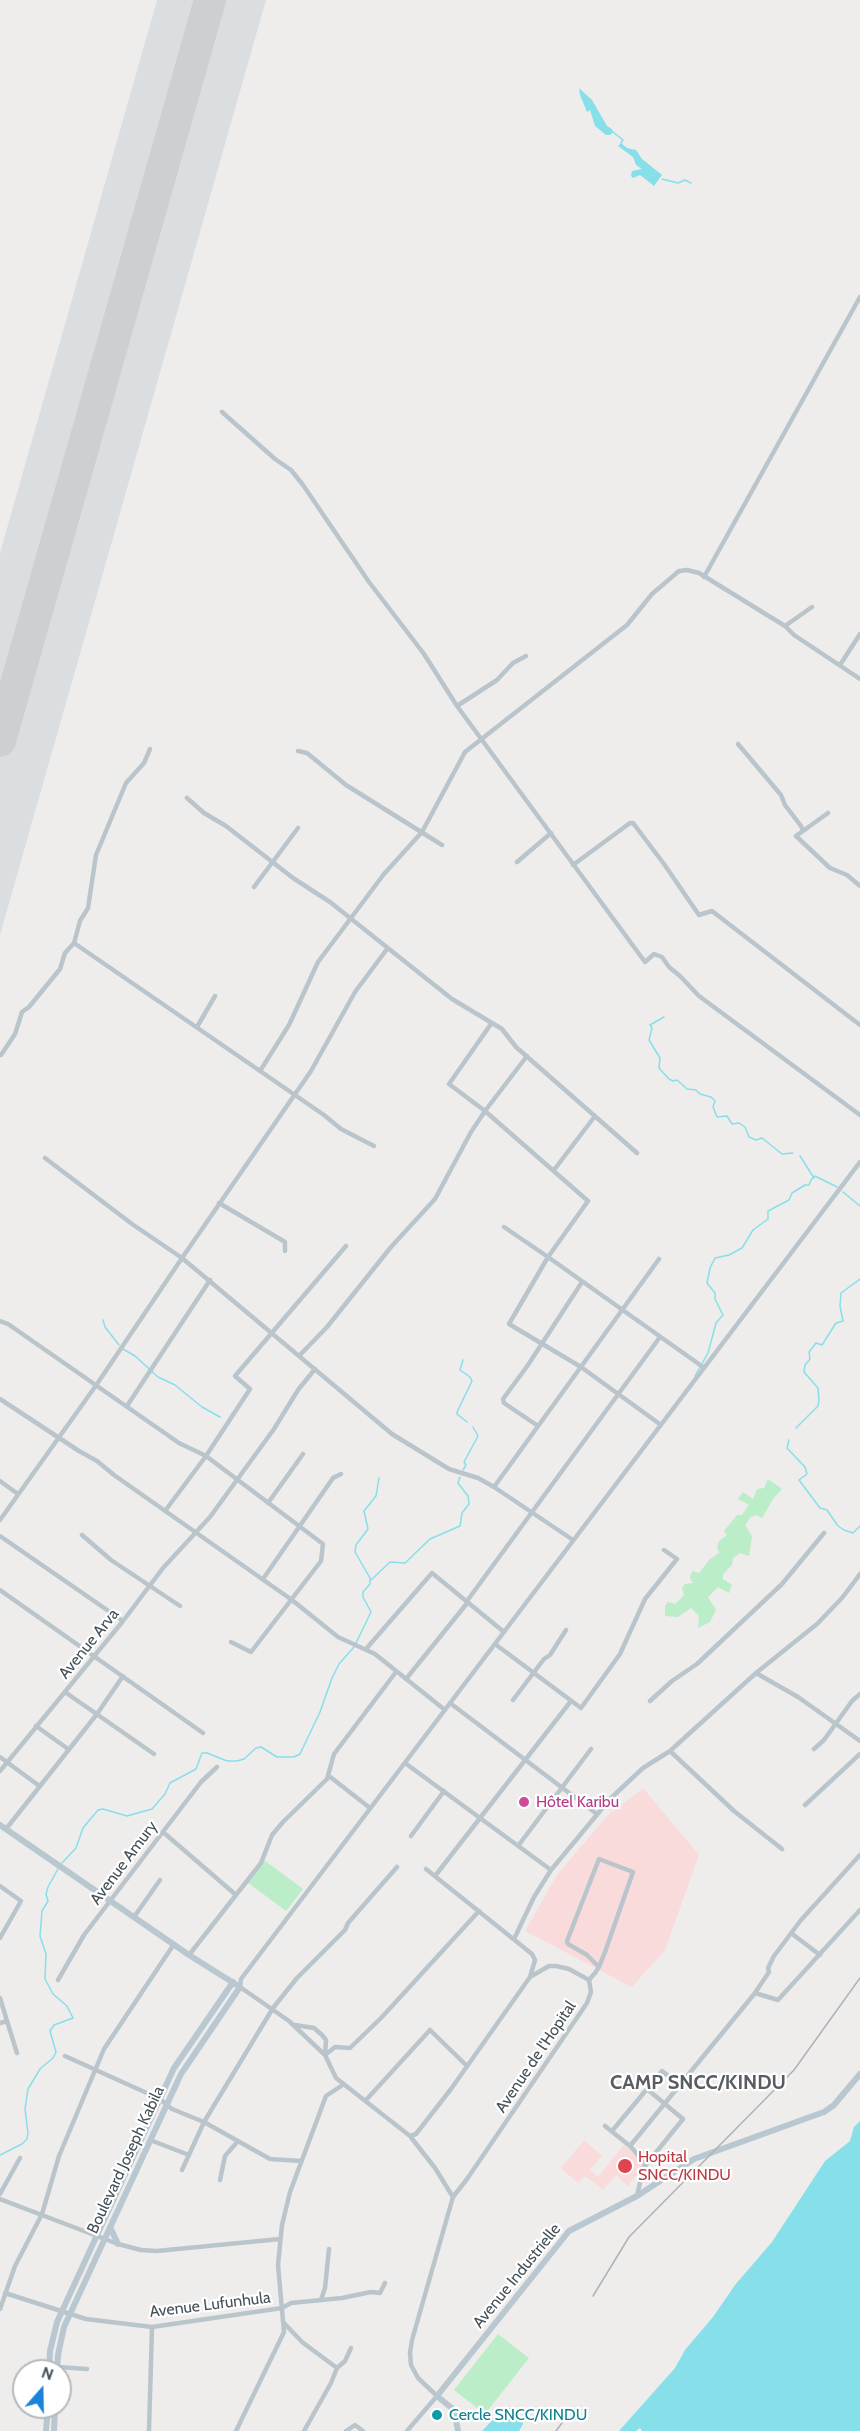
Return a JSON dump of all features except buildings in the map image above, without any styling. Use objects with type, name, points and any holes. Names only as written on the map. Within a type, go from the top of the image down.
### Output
[{"type":"street","points":[[704,577],[860,297]]},
{"type":"street","points":[[222,412],[275,459],[291,470],[369,582],[424,654],[457,706],[645,962],[654,954],[662,957],[669,967],[699,996],[860,1115]]},
{"type":"street","points":[[260,1071],[289,1025],[318,962],[384,874],[422,832],[464,753],[627,625],[652,594],[670,578],[686,570],[704,577],[785,626],[794,635],[860,678]]},
{"type":"street","points":[[785,626],[813,607]]},
{"type":"street","points":[[840,665],[860,634]]},
{"type":"street","points":[[457,706],[497,680],[513,663],[526,656]]},
{"type":"street","points":[[738,744],[781,795],[785,805],[803,831]]},
{"type":"street","points":[[1,1054],[15,1034],[22,1012],[29,1007],[60,969],[65,953],[74,943],[80,921],[88,908],[96,854],[126,783],[144,763],[150,749]]},
{"type":"street","points":[[298,751],[307,753],[346,785],[442,845]]},
{"type":"street","points":[[187,798],[204,813],[226,826],[330,902],[452,999],[502,1029],[516,1047],[637,1153]]},
{"type":"street","points":[[828,813],[796,836],[830,868],[847,875],[860,886]]},
{"type":"street","points":[[573,865],[633,823],[699,915],[712,911],[860,1025]]},
{"type":"street","points":[[254,887],[298,828]]},
{"type":"street","points":[[517,862],[551,833]]},
{"type":"street","points":[[74,943],[294,1094],[341,1129],[374,1146]]},
{"type":"street","points":[[0,1520],[97,1384],[311,1071],[355,992],[387,949]]},
{"type":"street","points":[[197,1027],[214,996]]},
{"type":"street","points":[[491,1024],[449,1084],[485,1111],[588,1201],[548,1257],[508,1324],[581,1367],[661,1425]]},
{"type":"street","points":[[299,1356],[435,1199],[471,1132],[527,1056]]},
{"type":"street","points":[[554,1170],[595,1116]]},
{"type":"street","points":[[45,1158],[210,1280],[392,1434],[449,1469],[478,1478],[494,1487],[573,1540]]},
{"type":"street","points":[[241,1979],[860,1162]]},
{"type":"street","points":[[219,1203],[285,1242],[285,1251]]},
{"type":"street","points":[[504,1227],[703,1367]]},
{"type":"street","points":[[165,1511],[206,1456],[250,1389],[235,1376],[346,1246]]},
{"type":"street","points":[[494,1487],[659,1259]]},
{"type":"street","points":[[127,1406],[210,1280]]},
{"type":"street","points":[[538,1426],[504,1403],[503,1399],[582,1282]]},
{"type":"street","points":[[0,1321],[8,1324],[69,1368],[97,1384],[179,1443],[206,1456],[323,1545],[321,1561],[251,1652],[231,1642]]},
{"type":"street","points":[[406,1679],[467,1601],[660,1337]]},
{"type":"street","name":"Avenue Arva","points":[[0,1771],[150,1585],[197,1533],[238,1480],[298,1390],[315,1369]]},
{"type":"street","points":[[0,1399],[98,1461],[292,1600],[338,1637],[366,1649],[445,1710]]},
{"type":"street","points":[[268,1503],[303,1454]]},
{"type":"street","points":[[263,1579],[333,1478],[341,1474]]},
{"type":"street","points":[[0,1481],[18,1494]]},
{"type":"street","points":[[650,1701],[672,1681],[697,1664],[792,1575],[824,1533]]},
{"type":"street","points":[[82,1535],[111,1560],[180,1606]]},
{"type":"street","points":[[0,1536],[123,1621]]},
{"type":"street","points":[[495,1644],[581,1708],[620,1654],[645,1599],[677,1559],[664,1550]]},
{"type":"street","points":[[366,1649],[431,1573],[504,1632]]},
{"type":"street","points":[[514,1939],[534,1897],[551,1870],[597,1814],[634,1775],[670,1751],[756,1673],[817,1624],[842,1598],[860,1574]]},
{"type":"street","points":[[0,1590],[203,1733]]},
{"type":"street","points":[[513,1700],[566,1630]]},
{"type":"street","points":[[189,1955],[261,1863],[272,1835],[329,1776],[334,1754],[396,1672]]},
{"type":"street","points":[[756,1673],[798,1697],[860,1741]]},
{"type":"street","points":[[123,1676],[97,1714],[3,1827],[189,1955],[273,2008],[325,2055],[336,2078],[410,2136],[435,2168],[453,2197],[412,2340],[411,2365],[417,2378],[453,2410],[458,2431]]},
{"type":"street","points":[[65,1692],[154,1754]]},
{"type":"street","points":[[814,1749],[860,1695]]},
{"type":"street","points":[[435,1876],[571,1701]]},
{"type":"street","points":[[450,1703],[597,1814]]},
{"type":"street","points":[[36,1726],[68,1749]]},
{"type":"street","points":[[518,1846],[591,1749]]},
{"type":"street","points":[[670,1751],[734,1811],[782,1849]]},
{"type":"street","points":[[805,1805],[860,1754]]},
{"type":"street","points":[[0,1757],[38,1785]]},
{"type":"street","points":[[405,1762],[551,1870]]},
{"type":"street","name":"Avenue Amury","points":[[58,1980],[84,1935],[201,1782],[217,1767]]},
{"type":"street","points":[[329,1776],[370,1808]]},
{"type":"street","points":[[411,1836],[444,1791]]},
{"type":"street","points":[[163,1832],[236,1894]]},
{"type":"street","points":[[630,2146],[755,1994],[769,1972],[768,1968],[774,1956],[791,1934],[860,1856]]},
{"type":"street","points":[[426,1869],[532,1954],[535,1960],[549,1966],[569,1969],[589,1980],[598,1967],[633,1872],[599,1858],[567,1941],[568,1944],[587,1955],[598,1967]]},
{"type":"street","points":[[182,2170],[204,2122],[273,2008],[297,1978],[345,1930],[348,1923],[397,1867]]},
{"type":"street","points":[[134,1917],[160,1880]]},
{"type":"street","points":[[0,1886],[21,1901],[0,1938]]},
{"type":"street","points":[[755,1994],[778,2000],[860,1910]]},
{"type":"street","points":[[325,2055],[335,2047],[350,2048],[382,2017],[479,1911]]},
{"type":"street","points":[[791,1934],[819,1955]]},
{"type":"street","points":[[0,2309],[17,2261],[42,2214],[59,2156],[108,2043],[174,1944]]},
{"type":"street","points":[[410,2136],[416,2134],[467,2066],[530,1977],[535,1960]]},
{"type":"street","points":[[530,1977],[549,1966]]},
{"type":"street","name":"Boulevard Joseph Kabila","points":[[50,2359],[61,2313],[174,2068],[233,1983],[241,1979]]},
{"type":"street","name":"Boulevard Joseph Kabila","points":[[59,2359],[63,2332],[70,2315],[180,2074],[240,1987],[241,1979]]},
{"type":"street","name":"Avenue de l'Hopital","points":[[453,2197],[467,2180],[587,2003],[591,1988],[589,1980]]},
{"type":"street","points":[[0,1998],[17,2053]]},
{"type":"street","points":[[0,2023],[7,2021]]},
{"type":"street","points":[[294,2025],[314,2028],[322,2035],[326,2040],[325,2055]]},
{"type":"street","points":[[366,2100],[430,2030],[467,2066]]},
{"type":"street","points":[[65,2056],[160,2099],[172,2109],[204,2122],[270,2159],[301,2161]]},
{"type":"street","points":[[612,2131],[662,2071],[680,2085]]},
{"type":"street","name":"Avenue Industrielle","points":[[437,2396],[569,2231],[637,2196],[694,2159],[824,2112],[834,2105],[860,2074]]},
{"type":"street","points":[[236,2431],[284,2332],[278,2265],[280,2239],[290,2192],[326,2096],[344,2084]]},
{"type":"street","points":[[637,2196],[645,2166],[683,2120],[683,2117],[647,2088]]},
{"type":"street","points":[[605,2126],[641,2157],[645,2166]]},
{"type":"street","points":[[150,2140],[189,2155]]},
{"type":"street","points":[[220,2180],[225,2156],[238,2141]]},
{"type":"street","points":[[20,2158],[0,2197],[118,2244],[157,2251],[280,2239]]},
{"type":"street","points":[[110,2227],[118,2244]]},
{"type":"street","points":[[321,2300],[325,2288],[329,2249]]},
{"type":"street","name":"Avenue Lufunhula","points":[[5,2293],[61,2313],[86,2319],[152,2327],[282,2308],[291,2303],[371,2292],[380,2293],[385,2283]]},
{"type":"street","points":[[283,2322],[302,2342],[337,2368]]},
{"type":"street","points":[[149,2431],[152,2327]]},
{"type":"street","points":[[304,2431],[333,2381],[337,2368],[345,2361],[351,2348]]},
{"type":"street","points":[[72,2369],[87,2369]]},
{"type":"street","points":[[407,2431],[437,2396]]},
{"type":"street","points":[[346,2431],[355,2425],[363,2431]]},
{"type":"shaded area","points":[[157,0],[266,0],[0,935],[0,553]]},
{"type":"shaded area","points":[[643,1788],[699,1855],[665,1950],[632,1987],[525,1931],[557,1875],[607,1816]]},
{"type":"shaded area","name":"Hopital SNCC/KINDU","points":[[584,2140],[602,2156],[590,2170],[598,2177],[624,2145],[645,2164],[628,2186],[616,2175],[603,2190],[585,2176],[578,2183],[561,2168]]},
{"type":"green space","points":[[768,1479],[782,1489],[762,1518],[756,1515],[751,1517],[745,1525],[752,1536],[749,1556],[740,1553],[733,1558],[732,1565],[723,1574],[723,1579],[732,1585],[729,1593],[718,1587],[708,1597],[716,1610],[710,1622],[698,1628],[699,1616],[691,1608],[678,1617],[665,1616],[665,1606],[668,1602],[675,1604],[684,1595],[682,1588],[685,1584],[693,1583],[690,1578],[692,1571],[699,1573],[710,1559],[719,1553],[717,1547],[719,1541],[727,1535],[724,1531],[737,1515],[742,1515],[749,1505],[738,1499],[743,1492],[753,1499],[757,1489],[764,1488]]},
{"type":"green space","points":[[264,1860],[303,1889],[286,1911],[247,1882]]},
{"type":"green space","points":[[498,2334],[529,2358],[485,2414],[454,2390]]},
{"type":"water","points":[[579,88],[592,100],[607,126],[612,129],[613,132],[610,135],[606,135],[595,126],[590,110],[587,112]]},
{"type":"water","points":[[621,143],[627,148],[636,150],[642,159],[662,175],[654,186],[640,175],[633,178],[631,176],[632,171],[642,169],[636,165],[633,157],[618,146]]},
{"type":"water","points":[[860,2121],[860,2431],[642,2431],[640,2428],[636,2431],[619,2431],[675,2368],[685,2350],[713,2317],[735,2285],[772,2242],[825,2161],[850,2141],[854,2127]]},
{"type":"water","points":[[510,2408],[523,2420],[519,2431],[482,2431],[503,2409]]},
{"type":"waterway","points":[[613,132],[623,140],[621,143]]},
{"type":"waterway","points":[[662,179],[678,183],[685,180],[691,183]]},
{"type":"waterway","points":[[664,1017],[650,1025],[652,1028],[649,1040],[660,1058],[659,1068],[669,1079],[677,1080],[687,1089],[696,1090],[700,1094],[711,1097],[715,1101],[713,1107],[717,1117],[727,1116],[732,1124],[739,1123],[745,1127],[749,1137],[756,1140],[762,1138],[782,1154],[793,1153]]},
{"type":"waterway","points":[[800,1156],[814,1178]]},
{"type":"waterway","points":[[695,1376],[708,1353],[716,1323],[723,1315],[715,1299],[715,1293],[707,1283],[715,1258],[729,1255],[742,1248],[753,1230],[768,1219],[768,1211],[789,1200],[792,1193],[809,1185],[815,1176],[837,1187]]},
{"type":"waterway","points":[[843,1192],[860,1206]]},
{"type":"waterway","points":[[796,1428],[818,1406],[818,1388],[804,1372],[805,1365],[810,1359],[809,1352],[816,1343],[822,1345],[836,1323],[843,1321],[840,1306],[841,1293],[860,1279]]},
{"type":"waterway","points":[[103,1320],[105,1327],[119,1345]]},
{"type":"waterway","points":[[123,1349],[135,1356],[158,1377],[175,1385],[202,1407],[220,1417]]},
{"type":"waterway","points":[[463,1360],[460,1370],[472,1381],[457,1414],[467,1422]]},
{"type":"waterway","points":[[463,1470],[466,1465],[464,1462],[478,1436],[473,1427]]},
{"type":"waterway","points":[[789,1440],[787,1448],[805,1467],[807,1474],[799,1480],[820,1508],[827,1510],[838,1526],[844,1530],[853,1533],[860,1526]]},
{"type":"waterway","points":[[370,1581],[390,1562],[405,1563],[430,1539],[460,1526],[462,1513],[469,1504],[468,1496],[458,1483],[460,1477]]},
{"type":"waterway","points":[[356,1643],[371,1612],[363,1597],[363,1592],[370,1584],[370,1578],[355,1552],[356,1545],[368,1529],[364,1511],[376,1496],[379,1478]]},
{"type":"waterway","points":[[62,1863],[76,1848],[83,1828],[98,1810],[103,1809],[127,1816],[152,1809],[165,1794],[170,1783],[196,1769],[202,1753],[227,1761],[244,1759],[256,1748],[261,1747],[277,1757],[294,1757],[300,1754],[339,1664],[354,1647]]},
{"type":"waterway","points":[[0,2155],[27,2139],[25,2109],[28,2089],[40,2069],[53,2058],[56,2052],[50,2031],[54,2025],[73,2018],[67,2006],[53,1994],[45,1979],[46,1954],[40,1936],[42,1911],[48,1901],[46,1894],[59,1867]]},
{"type":"runway","points":[[0,741],[210,0]]},
{"type":"railway","points":[[593,2296],[629,2237],[794,2070],[860,1978]]},
{"type":"railway","points":[[556,2431],[562,2423]]},
{"type":"place","name":"Hôtel Karibu","points":[[524,1802]]},
{"type":"place","name":"Hopital SNCC/KINDU","points":[[625,2166]]},
{"type":"place","name":"Cercle SNCC/KINDU","points":[[437,2415]]},
{"type":"district","name":"CAMP SNCC/KINDU","points":[[698,2083]]}]
